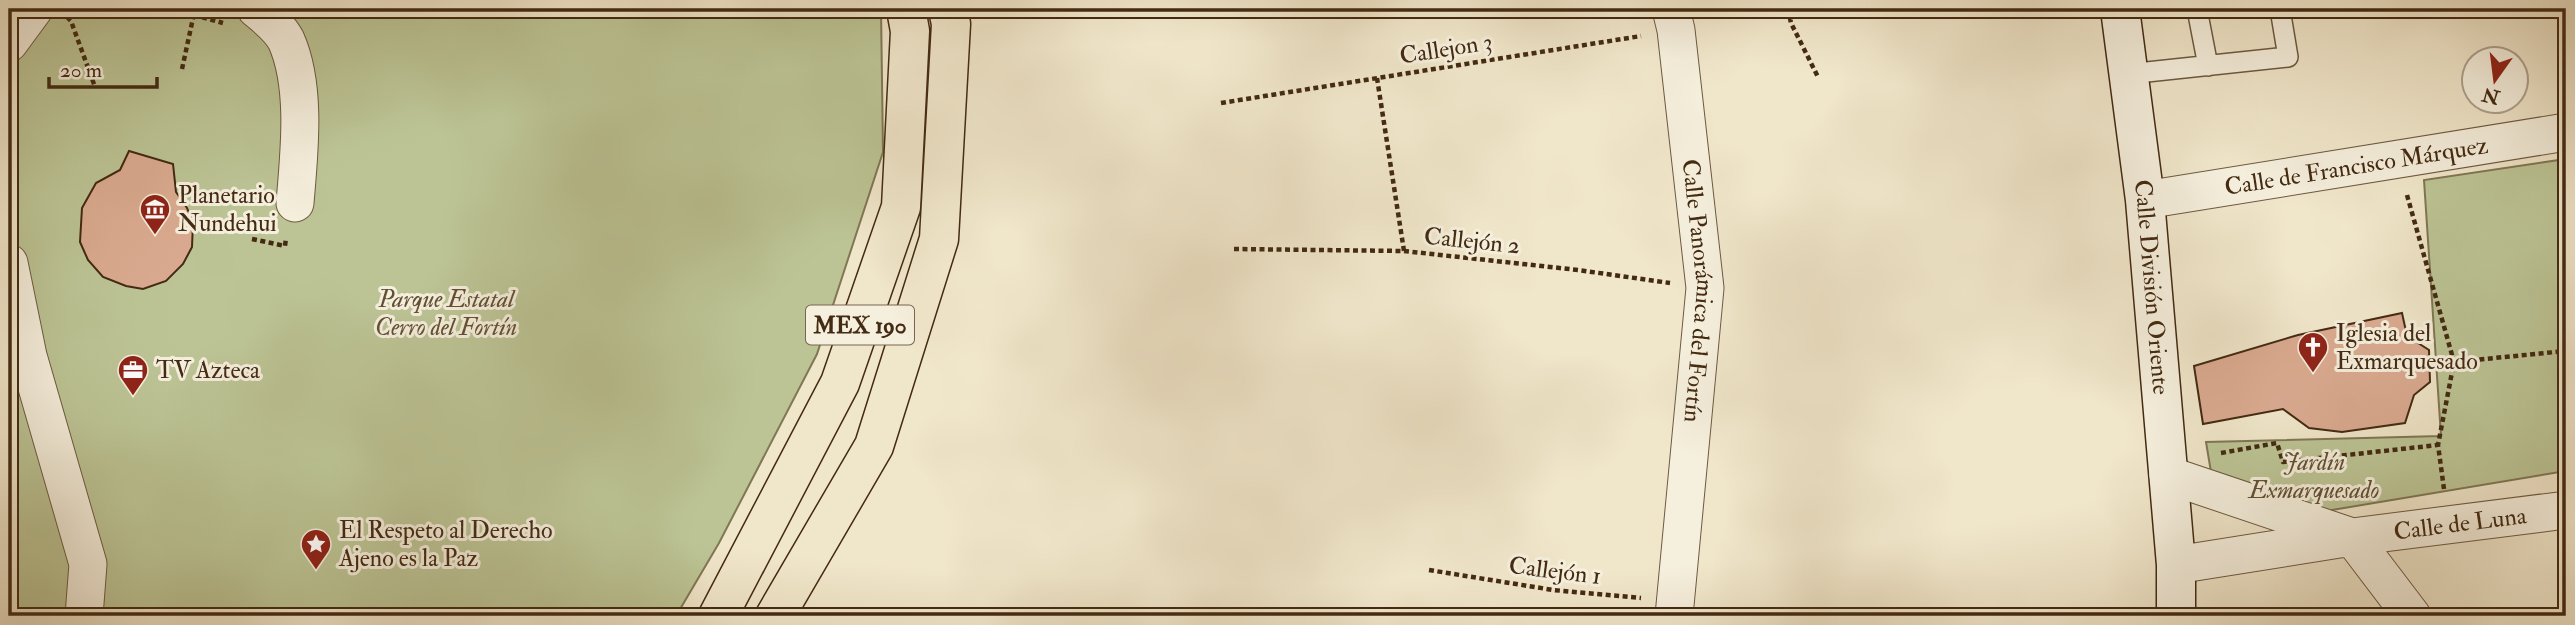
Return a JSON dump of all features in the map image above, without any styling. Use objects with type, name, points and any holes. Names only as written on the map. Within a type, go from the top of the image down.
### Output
[{"type":"main road","name":"MEX 190","points":[[718,616],[840,383],[901,207],[909,31],[906,9]]},
{"type":"main road","name":"MEX 190","points":[[775,616],[874,446],[939,239],[951,24],[948,9]]},
{"type":"main road","name":"Calle División Oriente","points":[[2120,9],[2145,200],[2155,345],[2176,565],[2176,616]]},
{"type":"street","points":[[256,9],[271,21],[285,39],[293,65],[302,127],[295,203]]},
{"type":"street","points":[[9,43],[49,12]]},
{"type":"street","name":"Calle Panorámica del Fortín","points":[[1673,19],[1706,288],[1676,609]]},
{"type":"street","name":"Calle de Francisco Márquez","points":[[2145,200],[2566,132]]},
{"type":"street","points":[[9,264],[27,356],[88,564],[84,616]]},
{"type":"street","name":"Calle de Luna","points":[[2168,475],[2352,537]]},
{"type":"street","name":"Calle de Luna","points":[[2176,565],[2352,537],[2566,510]]},
{"type":"street","points":[[2352,537],[2412,616]]},
{"type":"lane","points":[[2197,9],[2208,66]]},
{"type":"lane","points":[[2129,74],[2288,57],[2280,9]]},
{"type":"path","points":[[182,69],[195,9]]},
{"type":"path","points":[[1788,9],[1789,18],[1818,77]]},
{"type":"path","points":[[1789,18],[1821,9]]},
{"type":"path","points":[[49,12],[71,21],[95,87]]},
{"type":"path","name":"Callejon 3","points":[[1221,103],[1377,78],[1673,19]]},
{"type":"path","points":[[1377,78],[1404,251]]},
{"type":"path","points":[[2404,184],[2454,362],[2438,445],[2444,490],[2458,489]]},
{"type":"path","name":"Callejón 2","points":[[1234,249],[1404,251],[1578,270],[1706,288]]},
{"type":"path","points":[[2454,362],[2566,351]]},
{"type":"path","points":[[2208,455],[2277,443],[2283,462],[2438,445]]},
{"type":"path","name":"Callejón 1","points":[[1429,570],[1676,609]]},
{"type":"green space","name":"Parque Estatal Cerro del Fortín","points":[[9,9],[881,9],[883,152],[817,354],[719,543],[676,616],[9,616]]},
{"type":"green space","name":"Jardín Exmarquesado","points":[[2566,159],[2566,471],[2308,514],[2211,472],[2206,442],[2441,436],[2424,180]]},
{"type":"building","name":"Planetario Nundehui","points":[[129,151],[173,164],[176,192],[193,223],[192,247],[183,264],[166,281],[143,289],[103,277],[88,260],[80,242],[82,208],[96,183],[120,170]]},
{"type":"building","name":"Iglesia del Exmarquesado","points":[[2402,313],[2407,336],[2429,350],[2430,382],[2414,395],[2405,423],[2342,432],[2309,428],[2283,409],[2203,424],[2194,366],[2298,335]]},
{"type":"place","name":"Planetario Nundehui","points":[[155,236]]},
{"type":"place","name":"Iglesia del Exmarquesado","points":[[2313,374]]},
{"type":"place","name":"TV Azteca","points":[[133,397]]},
{"type":"place","name":"El Respeto al Derecho Ajeno es la Paz","points":[[316,571]]}]
